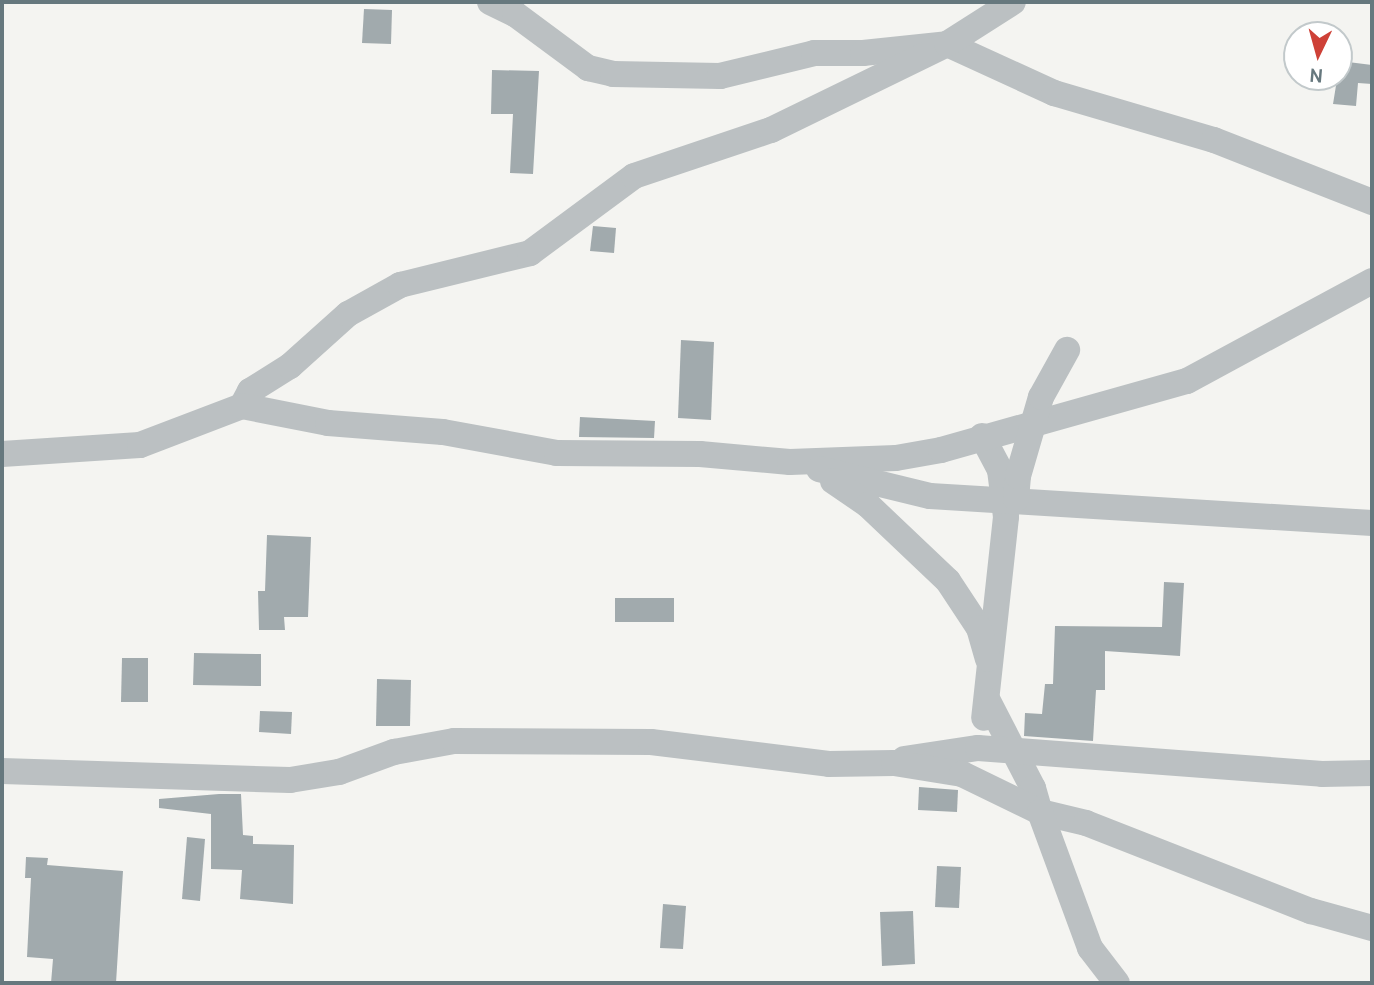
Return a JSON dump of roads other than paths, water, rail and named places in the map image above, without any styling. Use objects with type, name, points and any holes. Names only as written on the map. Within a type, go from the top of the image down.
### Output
[{"type":"street","points":[[490,2],[515,14],[588,68],[613,74],[720,76],[814,53],[863,53],[947,44],[1054,93],[1214,140],[1372,202]]},
{"type":"street","points":[[242,406],[250,391],[290,366],[348,314],[400,285],[530,253],[594,201],[634,176],[771,130],[947,44],[1013,2]]},
{"type":"street","points":[[2,454],[140,445],[242,406],[328,423],[443,432],[557,453],[700,454],[790,461],[896,458],[1206,373],[1372,281]]},
{"type":"street","points":[[987,784],[978,748],[988,701],[1011,500],[1041,397],[1067,350]]},
{"type":"street","points":[[982,436],[1000,470],[1011,500]]},
{"type":"street","points":[[790,461],[885,489],[1011,500],[1372,523]]},
{"type":"street","points":[[790,461],[835,482],[868,505],[948,581],[979,628],[990,666]]},
{"type":"street","points":[[988,701],[1012,752],[1033,788],[1090,948],[1117,983]]},
{"type":"street","points":[[2,771],[290,780],[339,772],[394,752],[454,741],[651,742],[864,767],[894,763],[928,753],[978,748],[1012,752],[1047,751],[1322,774],[1372,773]]},
{"type":"street","points":[[894,763],[962,774],[987,784],[996,794],[1040,811],[1086,823],[1311,911],[1372,929]]}]
